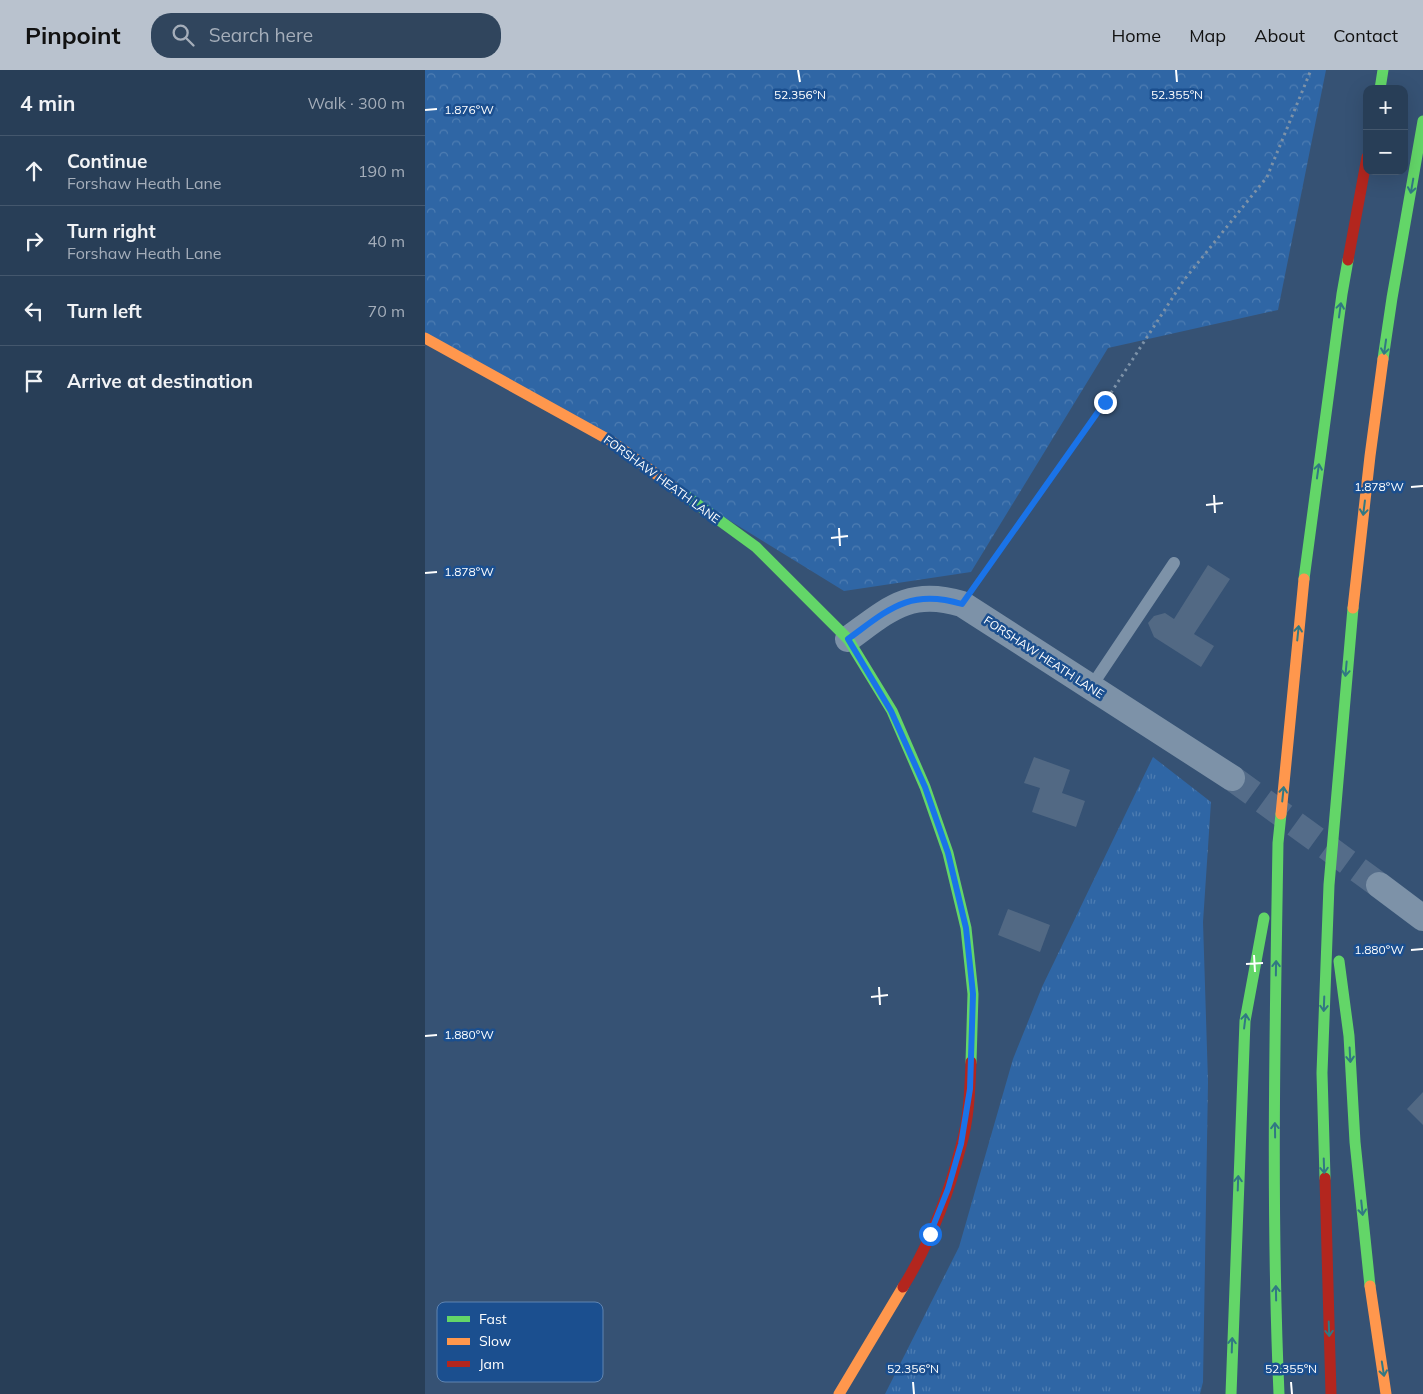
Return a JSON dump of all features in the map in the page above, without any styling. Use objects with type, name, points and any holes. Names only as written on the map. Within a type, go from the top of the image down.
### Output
[{"type":"main road","points":[[1380,85],[1383,70]]},
{"type":"main road","points":[[1331,1394],[1322,1073],[1329,885],[1350,630],[1370,456],[1392,298],[1423,121]]},
{"type":"main road","points":[[1279,1394],[1276,1328],[1274,1102],[1278,843],[1298,630],[1312,514],[1342,294],[1364,175]]},
{"type":"main road","name":"FORSHAW HEATH LANE","points":[[425,338],[611,441],[756,547],[848,639],[891,711],[925,787],[945,844],[966,928],[973,994],[970,1089],[961,1144],[948,1189],[930,1234],[907,1283],[839,1394]]},
{"type":"main road","points":[[1231,1394],[1245,1021],[1278,843]]},
{"type":"main road","points":[[1329,885],[1349,1036],[1355,1142],[1370,1284],[1387,1394]]},
{"type":"street","name":"FORSHAW HEATH LANE","points":[[848,639],[893,606],[921,598],[948,600],[962,604],[1232,778]]},
{"type":"street","points":[[1379,885],[1423,918]]},
{"type":"lane","points":[[1091,687],[1174,563]]},
{"type":"path","points":[[962,604],[1105,402],[1184,280],[1267,178],[1311,70]]},
{"type":"green space","points":[[425,70],[1326,70],[1278,310],[1108,348],[971,572],[844,591],[425,333]]},
{"type":"green space","points":[[1153,757],[1211,802],[1203,922],[1208,1082],[1203,1382],[1200,1394],[885,1394],[959,1247],[1013,1059],[1042,987]]},
{"type":"building","points":[[1208,565],[1230,579],[1194,634],[1214,646],[1201,667],[1154,637],[1148,623],[1154,616],[1165,613],[1174,619]]},
{"type":"building","points":[[1034,757],[1070,770],[1062,793],[1085,801],[1076,827],[1032,812],[1040,788],[1024,783]]},
{"type":"building","points":[[1008,909],[1050,925],[1040,952],[998,935]]},
{"type":"building","points":[[1423,1092],[1423,1125],[1407,1109]]},
{"type":"tunnel","points":[[1232,778],[1379,885]]},
{"type":"traffic: fast","points":[[1381,85],[1383,70]]},
{"type":"traffic: fast","points":[[1383,359],[1423,121]]},
{"type":"traffic: fast","points":[[1304,579],[1348,260]]},
{"type":"traffic: fast","points":[[675,488],[756,547],[848,639],[892,711],[925,787],[948,853],[966,928],[973,994],[971,1062]]},
{"type":"traffic: fast","points":[[1325,1178],[1322,1073],[1329,885],[1353,608]]},
{"type":"traffic: fast","points":[[1279,1394],[1274,1118],[1278,843],[1281,814]]},
{"type":"traffic: fast","points":[[1231,1394],[1245,1021],[1264,918]]},
{"type":"traffic: fast","points":[[1339,961],[1349,1036],[1355,1142],[1370,1286]]},
{"type":"traffic: slow","points":[[425,338],[611,441],[675,488]]},
{"type":"traffic: slow","points":[[1353,608],[1383,359]]},
{"type":"traffic: slow","points":[[1281,814],[1304,579]]},
{"type":"traffic: slow","points":[[1370,1286],[1386,1394]]},
{"type":"traffic: slow","points":[[839,1394],[903,1287]]},
{"type":"traffic: jam","points":[[1348,260],[1364,175]]},
{"type":"traffic: jam","points":[[903,1287],[930,1236],[956,1164],[964,1136],[970,1093],[971,1062]]},
{"type":"traffic: jam","points":[[1325,1178],[1331,1394]]},
{"type":"route","points":[[930,1234],[948,1189],[961,1144],[970,1089],[973,994],[966,928],[948,853],[925,787],[891,711],[848,639],[893,606],[921,598],[948,600],[962,604],[1105,402]]}]
